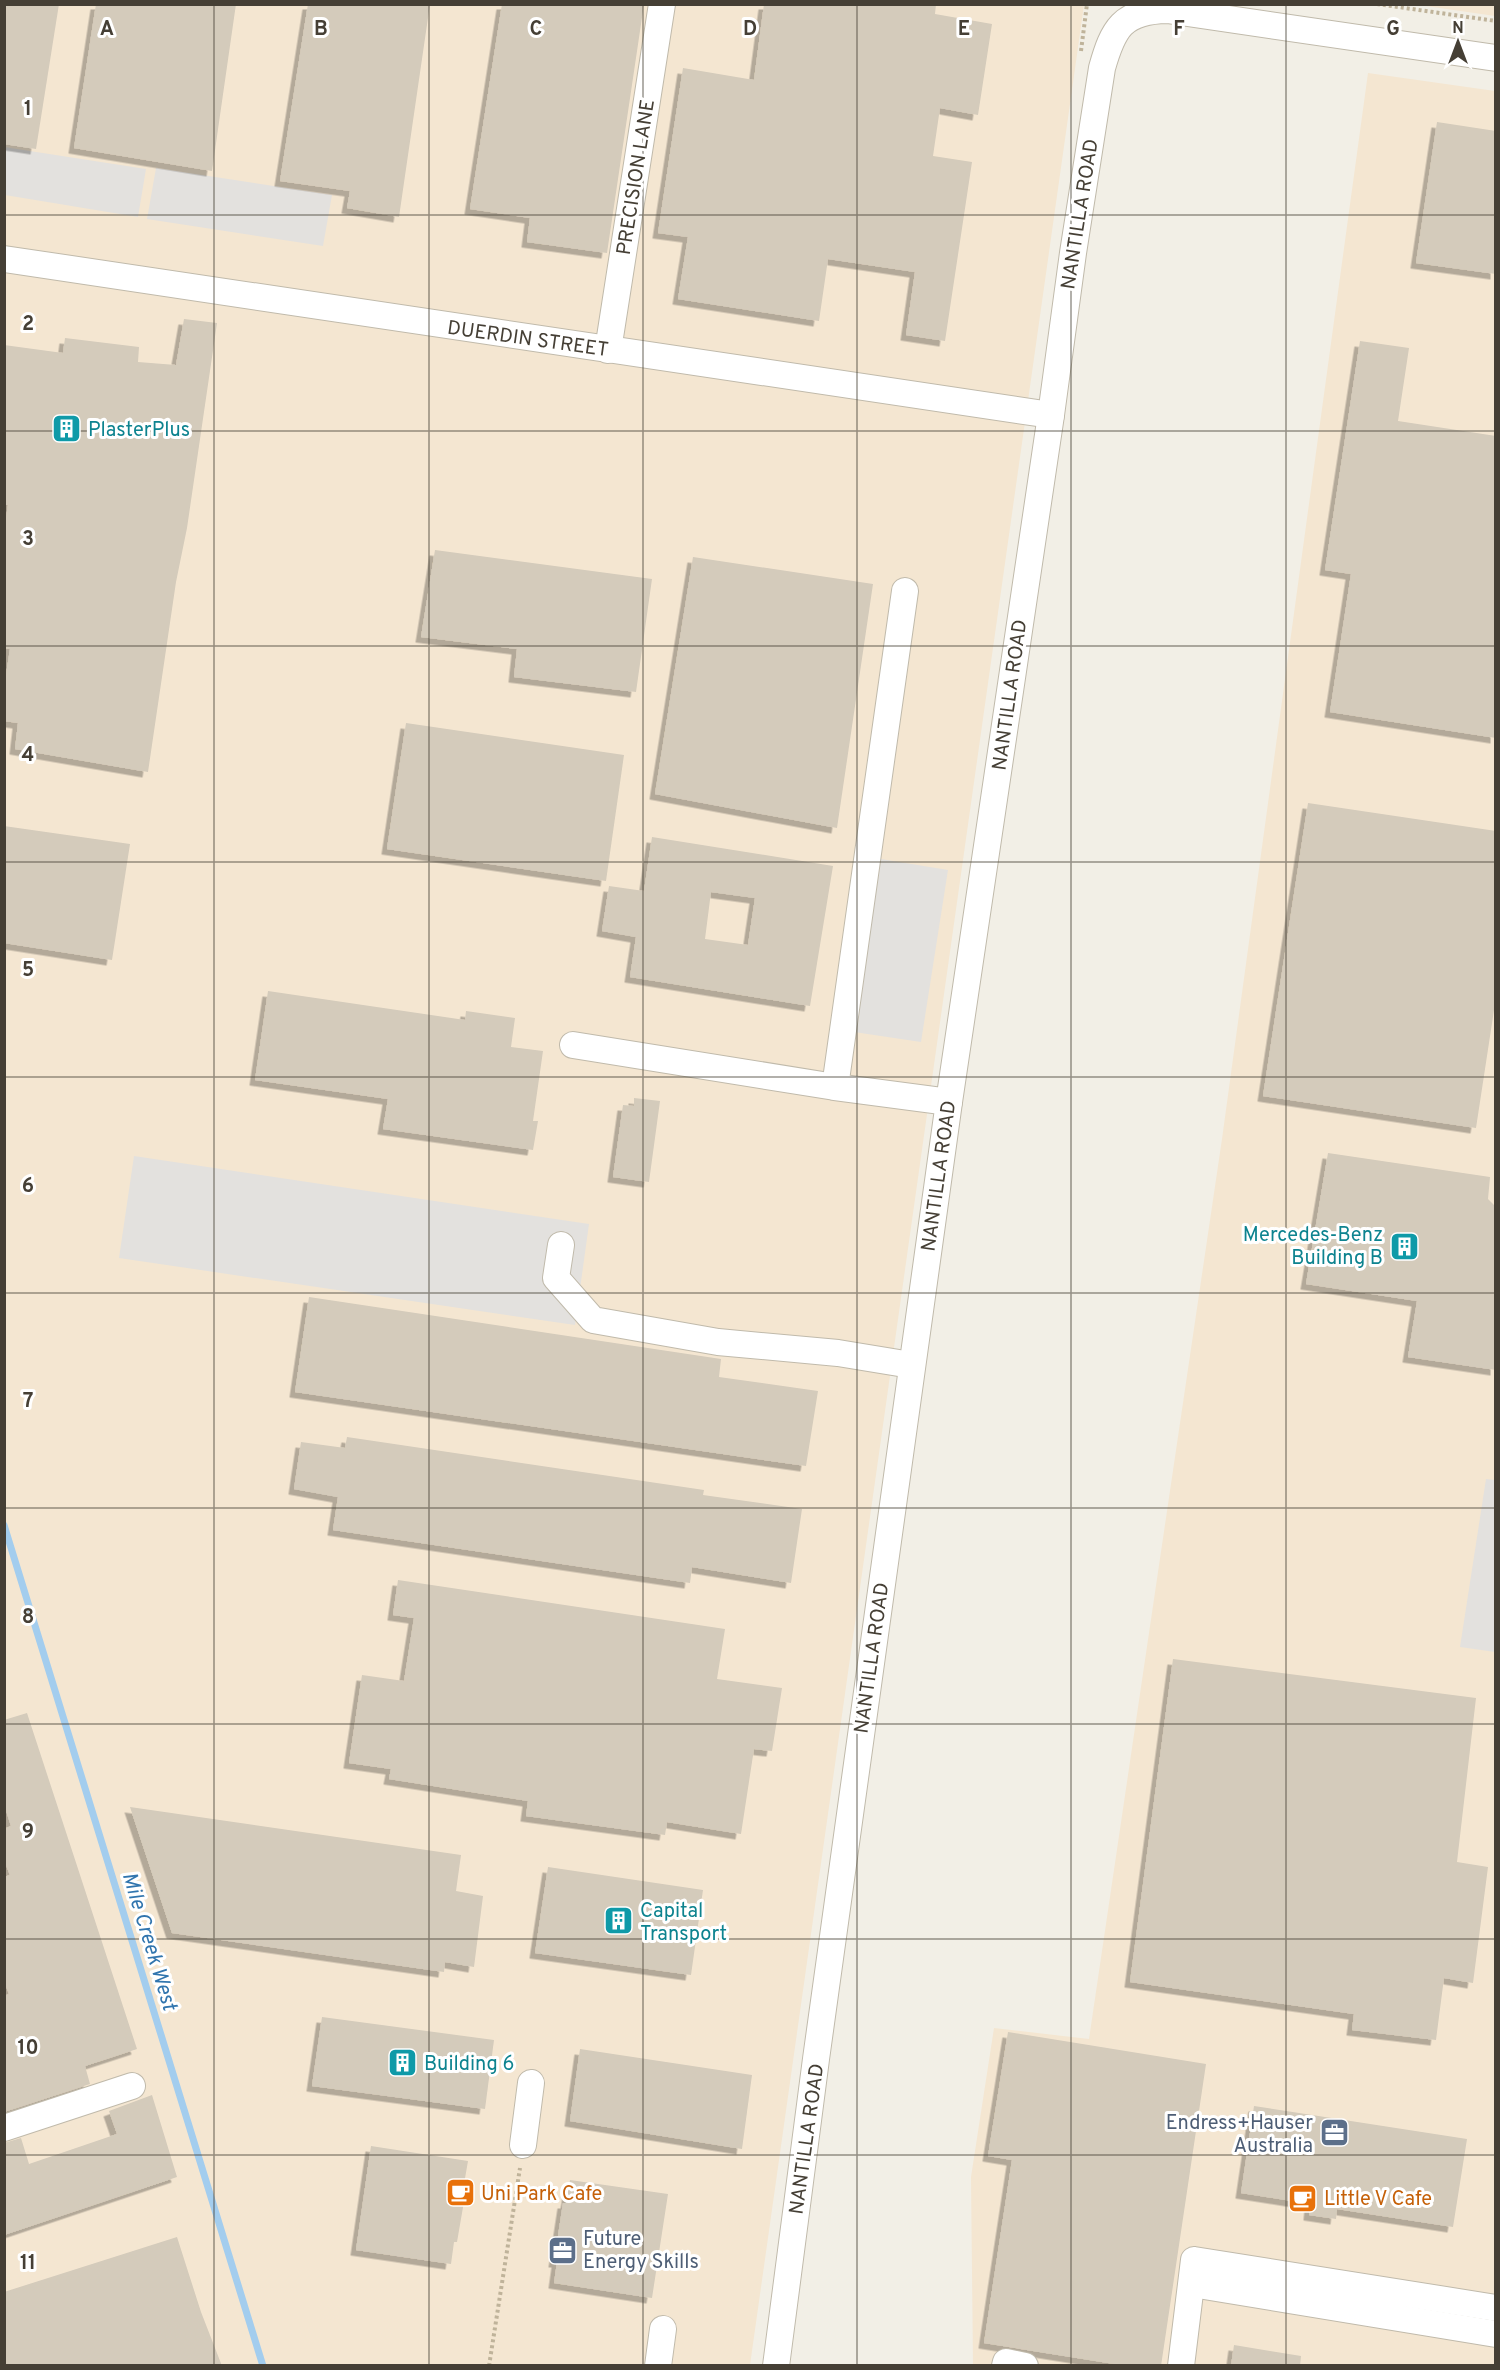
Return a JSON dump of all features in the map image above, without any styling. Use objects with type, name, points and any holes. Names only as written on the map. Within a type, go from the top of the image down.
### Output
[{"type":"street","name":"PRECISION LANE","points":[[608,350],[662,4]]},
{"type":"street","name":"NANTILLA ROAD","points":[[776,2366],[911,1365],[1102,68],[1114,32],[1131,17],[1149,10],[1167,10],[1496,58]]},
{"type":"street","name":"DUERDIN STREET","points":[[4,259],[1051,415]]},
{"type":"street","points":[[835,1087],[905,591]]},
{"type":"street","points":[[573,1045],[835,1087],[949,1102]]},
{"type":"street","points":[[561,1245],[556,1278],[593,1320],[718,1342],[838,1353],[911,1365]]},
{"type":"street","points":[[523,2145],[531,2083]]},
{"type":"street","points":[[4,2128],[132,2086]]},
{"type":"street","points":[[1181,2366],[1194,2260],[1496,2308]]},
{"type":"street","points":[[1192,2284],[1496,2334]]},
{"type":"street","points":[[658,2366],[663,2329]]},
{"type":"street","points":[[1005,2366],[1006,2362],[1025,2366]]},
{"type":"path","points":[[1377,4],[1496,21]]},
{"type":"path","points":[[489,2366],[523,2145]]},
{"type":"shaded area","points":[[5,5],[1084,5],[750,2365],[5,2366]]},
{"type":"shaded area","points":[[1419,5],[1495,5],[1495,16]]},
{"type":"shaded area","points":[[1368,73],[1495,91],[1495,2365],[973,2366],[971,2177],[994,2028],[1089,2039],[1222,1139]]},
{"type":"shaded area","points":[[4,147],[146,169],[138,217],[5,195]]},
{"type":"shaded area","points":[[156,168],[332,195],[323,246],[147,219]]},
{"type":"shaded area","points":[[881,859],[948,870],[921,1042],[854,1032]]},
{"type":"shaded area","points":[[134,1156],[589,1224],[575,1325],[119,1258]]},
{"type":"shaded area","points":[[1486,1479],[1495,1480],[1495,1652],[1460,1647]]},
{"type":"building","points":[[4,4],[59,4],[36,149],[4,144]]},
{"type":"building","points":[[96,4],[236,4],[212,171],[74,148]]},
{"type":"building","points":[[308,4],[430,4],[399,217],[347,208],[350,191],[280,181]]},
{"type":"building","points":[[502,4],[644,4],[607,253],[527,242],[530,218],[470,209]]},
{"type":"building","points":[[764,4],[936,4],[935,14],[992,24],[978,115],[940,108],[933,156],[972,162],[945,341],[906,335],[915,272],[828,259],[819,321],[678,299],[688,237],[658,233],[683,68],[754,80]]},
{"type":"building","points":[[1437,122],[1496,131],[1496,274],[1416,263]]},
{"type":"building","points":[[184,319],[217,323],[148,772],[15,749],[18,723],[4,721],[4,688],[10,649],[4,648],[4,531],[8,505],[4,505],[4,345],[63,353],[65,338],[139,347],[138,362],[176,365]]},
{"type":"building","points":[[1360,341],[1409,348],[1398,421],[1496,436],[1496,738],[1330,712],[1351,574],[1325,570]]},
{"type":"building","points":[[435,550],[652,579],[636,692],[514,677],[517,649],[421,637]]},
{"type":"building","points":[[693,557],[873,584],[837,828],[655,794]]},
{"type":"building","points":[[406,723],[624,755],[606,881],[387,849]]},
{"type":"building","points":[[1308,803],[1496,831],[1496,997],[1476,1128],[1263,1096]]},
{"type":"building","points":[[4,826],[130,844],[112,960],[4,943]]},
{"type":"building","points":[[652,837],[833,866],[810,1006],[630,977],[636,937],[602,931],[609,886],[644,891]],"holes":[[[711,892],[755,898],[748,945],[705,939]]]},
{"type":"building","points":[[268,991],[465,1020],[466,1011],[515,1018],[511,1047],[543,1051],[533,1121],[538,1121],[533,1150],[383,1129],[388,1099],[255,1080]]},
{"type":"building","points":[[634,1098],[660,1101],[649,1182],[613,1177],[623,1105],[634,1106]]},
{"type":"building","name":"Mercedes-Benz Building B","points":[[1328,1153],[1490,1177],[1488,1199],[1496,1207],[1496,1370],[1408,1357],[1417,1301],[1306,1284]]},
{"type":"building","points":[[309,1297],[721,1359],[719,1377],[818,1391],[806,1466],[295,1392]]},
{"type":"building","points":[[347,1437],[704,1490],[703,1495],[802,1509],[791,1583],[692,1567],[690,1583],[333,1530],[338,1497],[294,1489],[301,1442],[345,1448]]},
{"type":"building","points":[[398,1580],[725,1629],[717,1679],[782,1688],[772,1751],[754,1749],[741,1834],[667,1822],[665,1835],[526,1816],[528,1801],[389,1779],[391,1769],[349,1763],[362,1675],[404,1681],[414,1618],[393,1615]]},
{"type":"building","points":[[1173,1659],[1476,1698],[1457,1862],[1488,1867],[1473,1983],[1444,1978],[1436,2040],[1352,2030],[1354,2014],[1130,1982]]},
{"type":"building","points":[[27,1713],[137,2049],[85,2066],[90,2084],[4,2112],[4,1996],[9,1994],[4,1981],[4,1877],[10,1875],[4,1860],[4,1829],[11,1826],[4,1804],[4,1720]]},
{"type":"building","points":[[130,1807],[461,1855],[456,1891],[483,1896],[474,1967],[445,1962],[444,1972],[172,1933]]},
{"type":"building","name":"Capital Transport","points":[[548,1867],[703,1890],[691,1975],[535,1953]]},
{"type":"building","name":"Building 6","points":[[322,2017],[494,2040],[485,2109],[312,2086]]},
{"type":"building","points":[[1008,2032],[1206,2064],[1161,2366],[1127,2366],[984,2343],[1012,2160],[988,2156]]},
{"type":"building","points":[[580,2049],[752,2075],[742,2149],[570,2121]]},
{"type":"building","points":[[152,2095],[177,2177],[4,2235],[4,2143],[21,2138],[29,2164],[117,2134],[109,2111]]},
{"type":"building","points":[[1254,2106],[1467,2139],[1453,2227],[1337,2209],[1336,2219],[1309,2215],[1310,2204],[1241,2193]]},
{"type":"building","points":[[371,2146],[468,2161],[464,2184],[467,2184],[451,2264],[356,2250]]},
{"type":"building","points":[[570,2180],[668,2194],[652,2298],[554,2283],[557,2262],[554,2262],[563,2203],[566,2203]]},
{"type":"building","points":[[177,2237],[201,2312],[222,2366],[4,2366],[4,2292]]},
{"type":"building","points":[[1234,2345],[1301,2356],[1300,2366],[1231,2366]]},
{"type":"waterway","name":"Mile Creek West","points":[[4,1525],[263,2366]]},
{"type":"place","name":"PlasterPlus","points":[[67,429]]},
{"type":"place","name":"Mercedes-Benz Building B","points":[[1404,1246]]},
{"type":"place","name":"Capital Transport","points":[[619,1921]]},
{"type":"place","name":"Building 6","points":[[403,2063]]},
{"type":"place","name":"Endress+Hauser Australia","points":[[1334,2133]]},
{"type":"place","name":"Uni Park Cafe","points":[[460,2193]]},
{"type":"place","name":"Little V Cafe","points":[[1303,2198]]},
{"type":"place","name":"Future Energy Skills","points":[[562,2250]]}]
